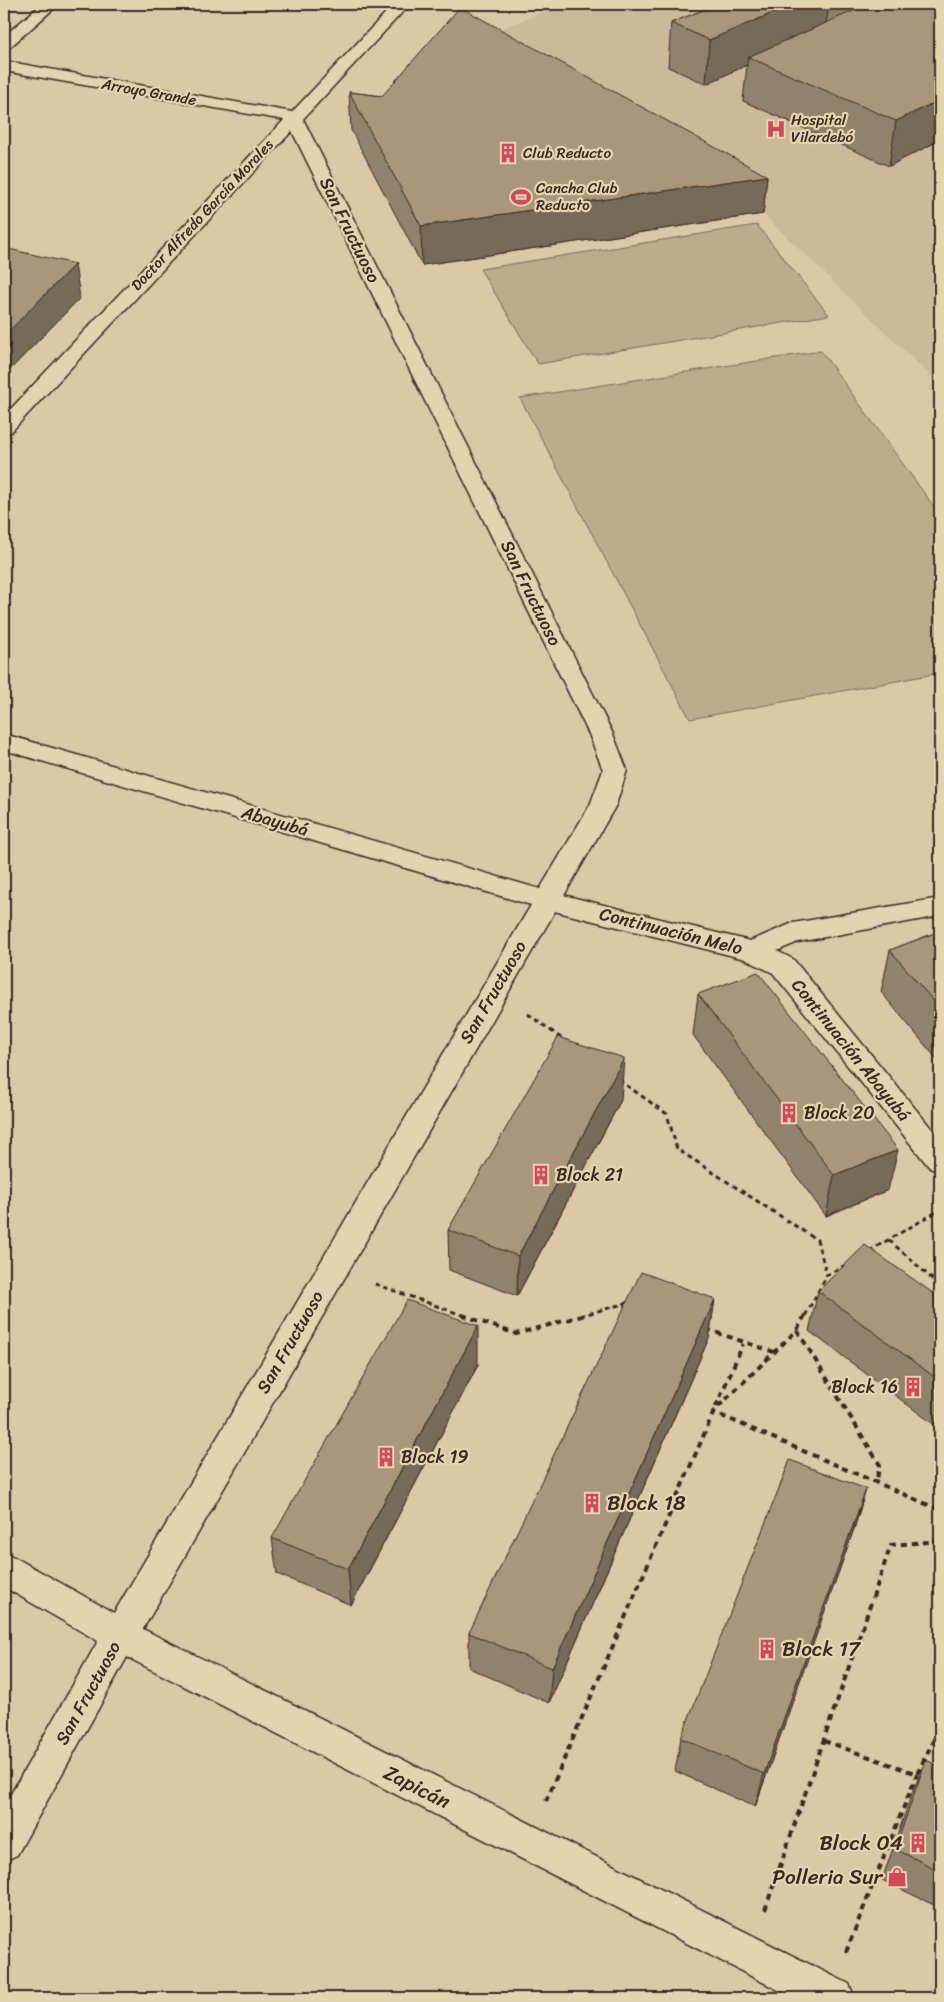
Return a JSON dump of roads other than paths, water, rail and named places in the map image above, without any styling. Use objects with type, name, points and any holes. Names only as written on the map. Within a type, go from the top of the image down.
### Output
[{"type":"street","points":[[4,44],[51,4]]},
{"type":"street","name":"Doctor Alfredo García Morales","points":[[4,428],[402,4]]},
{"type":"street","name":"Arroyo Grande","points":[[4,66],[294,117]]},
{"type":"street","name":"San Fructuoso","points":[[4,1842],[120,1635],[603,805],[615,770],[601,734],[294,117]]},
{"type":"street","name":"Abayubá","points":[[4,742],[547,900]]},
{"type":"street","name":"Continuación Melo","points":[[547,900],[752,951],[793,934],[940,907]]},
{"type":"street","name":"Continuación Abayubá","points":[[752,951],[783,966],[940,1160]]},
{"type":"street","name":"Zapicán","points":[[4,1569],[120,1635],[831,1997]]},
{"type":"place","name":"Hospital Vilardebó","points":[[776,129]]},
{"type":"place","name":"Club Reducto","points":[[508,153]]},
{"type":"place","name":"Cancha Club Reducto","points":[[521,197]]},
{"type":"place","name":"Block 20","points":[[789,1113]]},
{"type":"place","name":"Block 21","points":[[541,1175]]},
{"type":"place","name":"Block 16","points":[[913,1387]]},
{"type":"place","name":"Block 19","points":[[386,1457]]},
{"type":"place","name":"Block 18","points":[[592,1503]]},
{"type":"place","name":"Block 17","points":[[767,1649]]},
{"type":"place","name":"Block 04","points":[[918,1843]]},
{"type":"place","name":"Polleria Sur","points":[[897,1877]]}]
